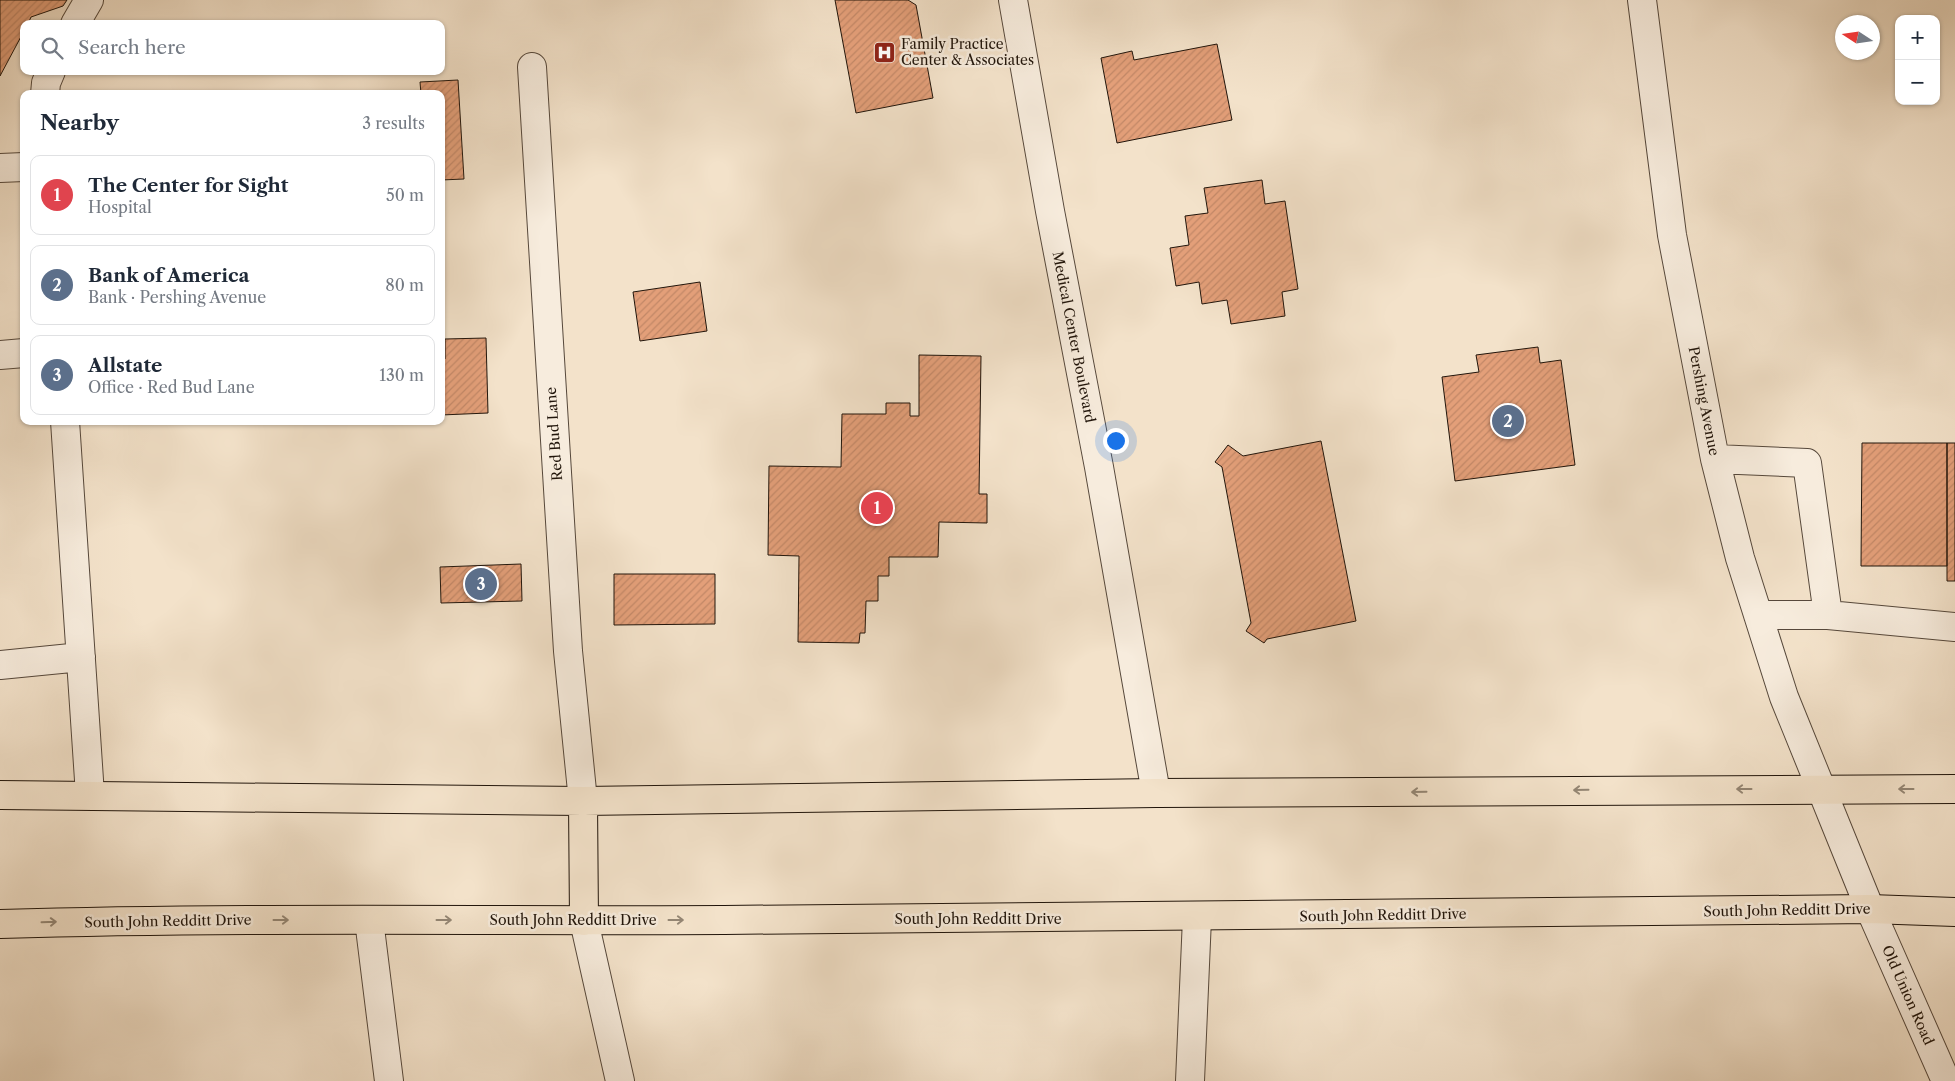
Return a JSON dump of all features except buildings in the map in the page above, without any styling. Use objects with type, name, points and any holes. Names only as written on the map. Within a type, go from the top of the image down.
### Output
[{"type":"highway","points":[[0,795],[584,801],[1156,793],[1955,789]]},
{"type":"highway","points":[[584,801],[584,920]]},
{"type":"highway","name":"South John Redditt Drive","points":[[0,924],[153,920],[1196,918],[1870,909],[1955,912]]},
{"type":"street","points":[[77,20],[89,0]]},
{"type":"street","name":"Medical Center Boulevard","points":[[1012,0],[1099,467],[1156,793]]},
{"type":"street","name":"Pershing Avenue","points":[[1642,0],[1672,235],[1715,458],[1740,558],[1784,697],[1821,790]]},
{"type":"street","name":"Red Bud Lane","points":[[532,68],[568,651],[584,801]]},
{"type":"street","points":[[45,90],[49,75]]},
{"type":"street","points":[[0,168],[20,167]]},
{"type":"street","points":[[0,355],[20,353]]},
{"type":"street","points":[[65,425],[90,796]]},
{"type":"street","points":[[1715,458],[1807,464],[1828,615]]},
{"type":"street","points":[[1758,615],[1828,615],[1955,627]]},
{"type":"street","points":[[0,665],[81,656]]},
{"type":"street","name":"Old Union Road","points":[[1821,790],[1870,909],[1946,1081]]},
{"type":"street","points":[[1190,1081],[1196,918]]},
{"type":"street","points":[[369,920],[389,1081]]},
{"type":"street","points":[[584,920],[620,1081]]},
{"type":"place","name":"Family Practice Center & Associates","points":[[885,52]]},
{"type":"place","name":"Bank of America","points":[[1508,421]]},
{"type":"place","name":"The Center for Sight","points":[[877,508]]},
{"type":"place","name":"Allstate","points":[[481,584]]}]
